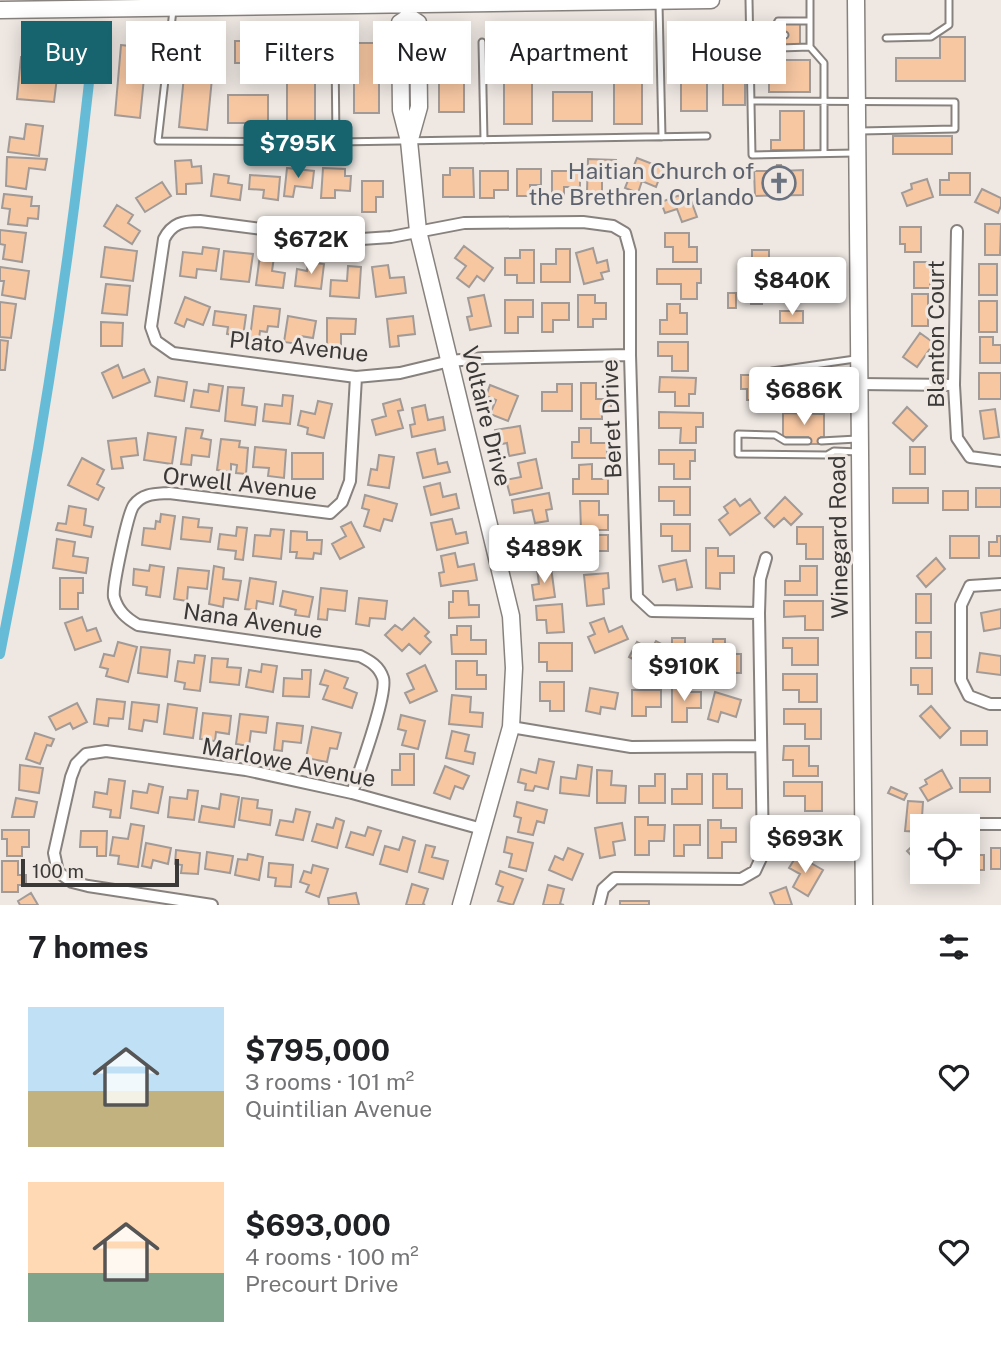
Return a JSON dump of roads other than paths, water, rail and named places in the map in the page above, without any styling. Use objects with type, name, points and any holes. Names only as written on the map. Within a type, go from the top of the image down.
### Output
[{"type":"street","points":[[0,10],[174,4],[372,3],[409,12],[440,3],[711,0]]},
{"type":"street","name":"Winegard Road","points":[[856,0],[864,905]]},
{"type":"street","name":"Voltaire Drive","points":[[409,12],[400,23],[401,110],[409,141],[418,231],[501,568],[511,616],[514,667],[511,727],[461,905]]},
{"type":"street","name":"Plato Avenue","points":[[418,231],[391,237],[347,240],[183,221],[169,229],[164,239],[151,327],[156,341],[173,352],[356,377],[400,373],[450,361],[630,355]]},
{"type":"street","name":"Beret Drive","points":[[418,231],[464,223],[583,222],[613,226],[625,233],[630,251],[630,355],[637,597],[653,611],[759,613]]},
{"type":"street","name":"Blanton Court","points":[[957,231],[954,385],[957,438],[970,457],[1001,461]]},
{"type":"street","name":"Orwell Avenue","points":[[124,616],[113,594],[128,518],[133,505],[146,495],[169,493],[330,513],[342,502],[350,481],[356,377]]},
{"type":"street","points":[[859,384],[954,385]]},
{"type":"street","points":[[599,905],[603,889],[615,878],[741,879],[755,871],[763,854],[759,613],[760,579],[766,558]]},
{"type":"street","points":[[1001,584],[971,586],[961,605],[961,680],[969,696],[990,704],[1001,704]]},
{"type":"street","name":"Nana Avenue","points":[[124,616],[138,625],[360,656],[376,665],[384,679],[382,699],[352,793]]},
{"type":"street","points":[[511,727],[631,747],[760,747]]},
{"type":"street","name":"Marlowe Avenue","points":[[212,905],[88,886],[72,882],[58,872],[54,853],[71,777],[76,764],[86,754],[106,751],[246,770],[352,793],[481,829]]},
{"type":"street","points":[[980,824],[1001,824]]},
{"type":"lane","points":[[749,0],[750,21]]},
{"type":"lane","points":[[810,0],[810,47],[824,63],[824,153]]},
{"type":"lane","points":[[886,38],[931,37],[949,25],[949,0]]},
{"type":"lane","points":[[659,1],[662,137]]},
{"type":"lane","points":[[174,4],[158,141],[336,142],[707,136]]},
{"type":"lane","points":[[786,21],[810,21]]},
{"type":"lane","points":[[800,34],[810,33]]},
{"type":"lane","points":[[482,42],[484,140]]},
{"type":"lane","points":[[786,48],[810,47]]},
{"type":"lane","points":[[335,84],[336,142]]},
{"type":"lane","points":[[752,84],[752,155],[858,153]]},
{"type":"lane","points":[[752,100],[955,102],[955,129],[858,131]]},
{"type":"lane","points":[[772,371],[859,359]]},
{"type":"lane","points":[[808,441],[785,441],[775,435],[738,434],[738,454],[827,456],[834,451],[860,446]]},
{"type":"lane","points":[[821,441],[860,446]]},
{"type":"waterway","points":[[0,654],[54,346],[88,84]]},
{"type":"place","name":"Haitian Church of the Brethren Orlando","points":[[779,183]]}]
